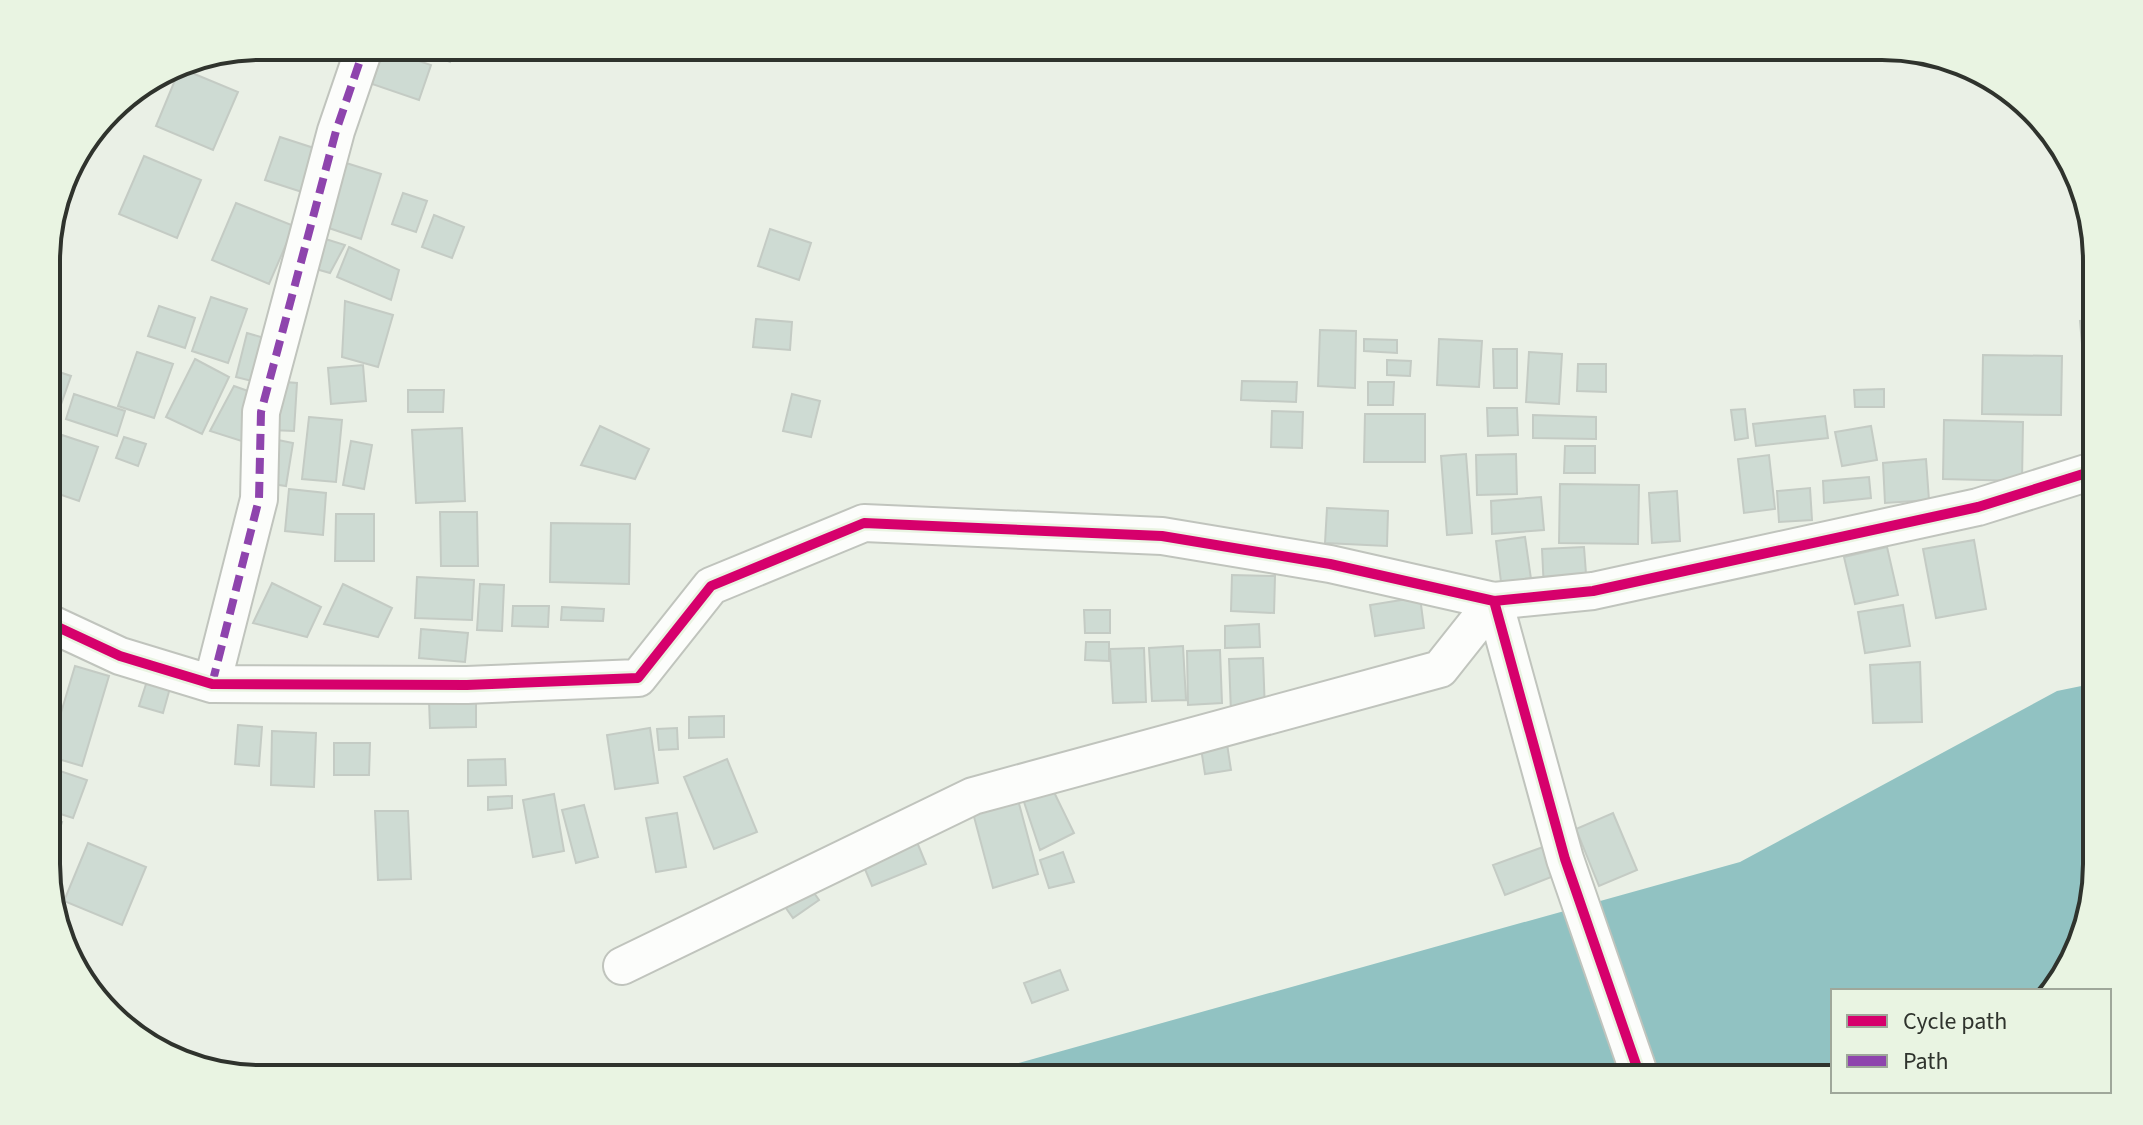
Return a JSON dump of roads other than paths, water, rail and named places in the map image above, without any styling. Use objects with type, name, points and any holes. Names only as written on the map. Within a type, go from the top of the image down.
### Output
[{"type":"street","points":[[212,684],[259,499],[261,412],[336,131],[360,60]]},
{"type":"street","points":[[60,628],[120,656],[212,684],[467,685],[638,678],[711,586],[864,523],[1162,536],[1330,564],[1494,601],[1593,591],[1963,511],[2083,474]]},
{"type":"street","points":[[1494,601],[1565,859],[1636,1065]]},
{"type":"street","points":[[622,966],[973,796],[1440,669],[1494,601]]},
{"type":"water","points":[[2083,686],[2083,864],[2079,903],[2072,929],[2049,976],[2039,989],[1831,989],[1831,1065],[1011,1065],[1740,862],[2057,691]]}]
